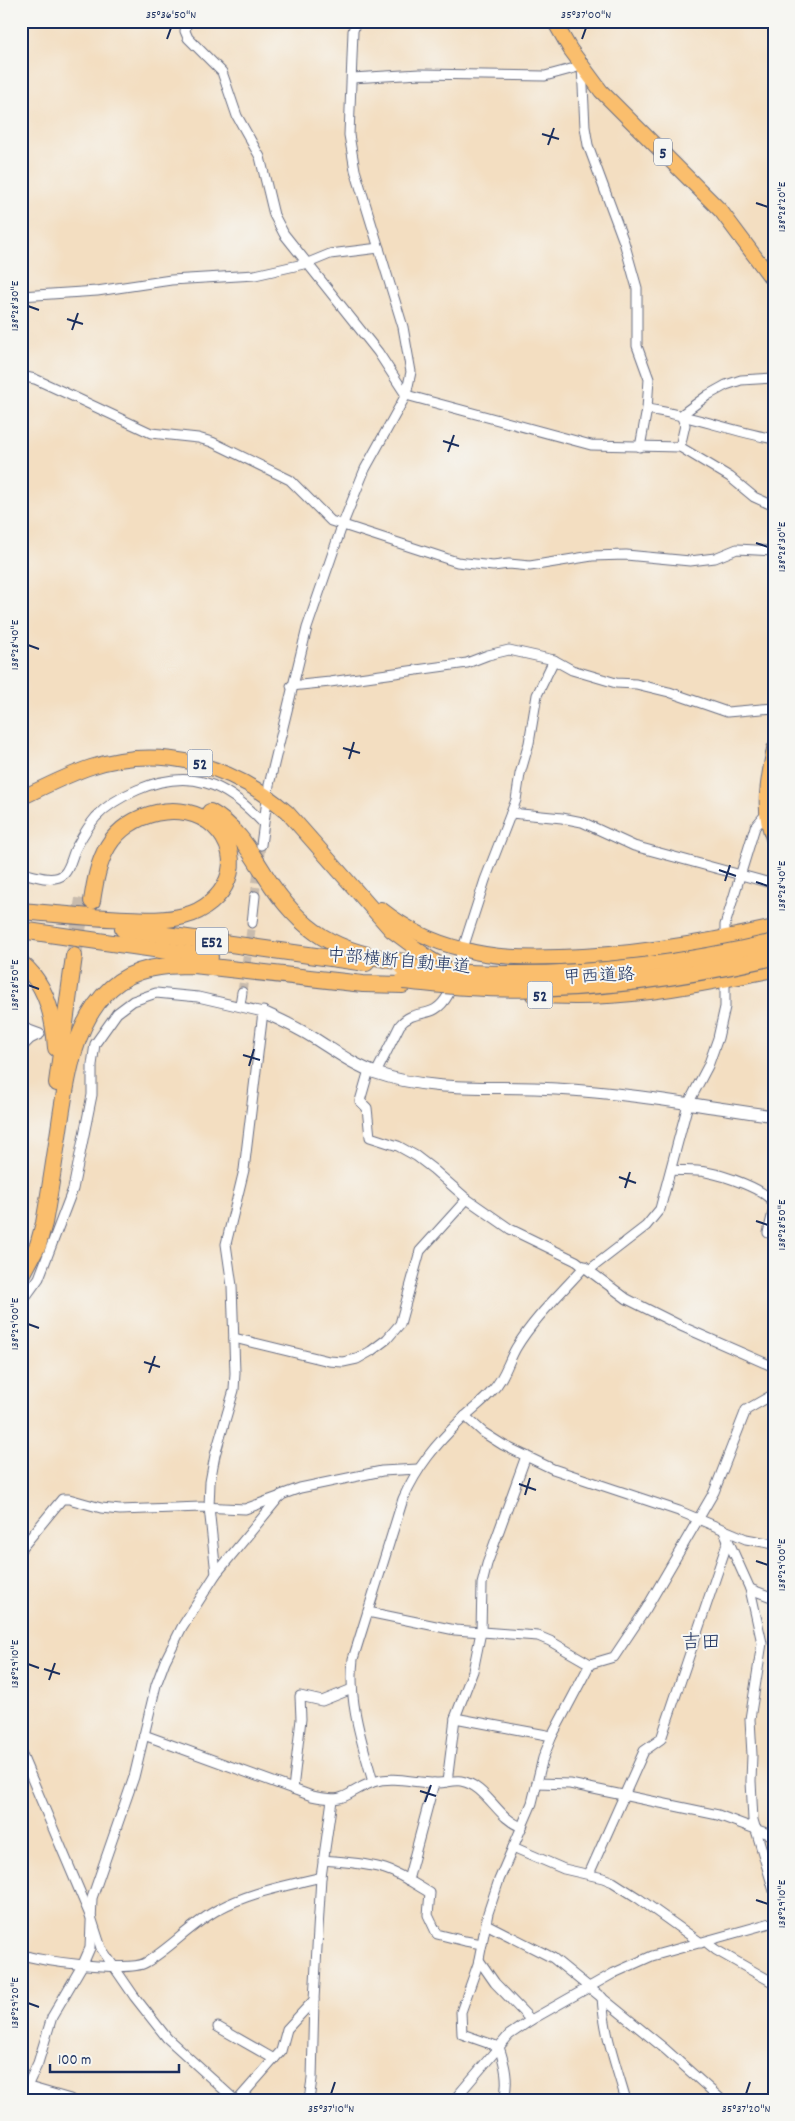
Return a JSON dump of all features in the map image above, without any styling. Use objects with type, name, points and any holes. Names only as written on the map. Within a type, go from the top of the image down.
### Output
[{"type":"highway","points":[[21,911],[136,920],[169,919],[194,914],[214,901],[227,882],[230,859],[228,846],[213,826],[202,818],[173,811],[145,816],[132,822],[109,845],[101,860],[87,900],[92,857],[100,840],[111,827],[125,815],[156,802],[188,803],[204,808],[218,816],[231,827],[243,840],[288,909],[314,932],[337,945],[363,954],[403,974]]},
{"type":"highway","name":"中部横断自動車道","points":[[21,917],[141,931],[403,974],[468,987],[556,988],[610,984],[701,972],[774,957]]},
{"type":"highway","name":"中部横断自動車道","points":[[21,930],[341,976],[589,971],[700,958],[774,942]]},
{"type":"highway","points":[[21,1277],[35,1251],[44,1223],[79,957]]},
{"type":"highway","points":[[21,963],[35,978],[48,1003],[62,1078]]},
{"type":"highway","points":[[21,1263],[37,1220],[62,1078],[92,1010],[112,987],[139,971],[172,965],[194,965],[363,984],[403,974]]},
{"type":"main road","name":"5","points":[[554,21],[582,66],[601,91],[721,211],[774,282]]},
{"type":"main road","points":[[774,749],[766,787],[766,814],[774,841]]},
{"type":"main road","name":"甲西道路","points":[[21,798],[62,778],[93,766],[122,760],[172,758],[208,766],[246,782],[268,796],[287,812],[391,930],[429,958],[455,973],[475,982],[507,991],[560,997],[618,995],[725,980],[774,970]]},
{"type":"main road","name":"甲西道路","points":[[345,877],[372,902],[409,929],[427,938],[462,950],[519,957],[587,956],[635,952],[725,938],[774,928]]},
{"type":"street","points":[[187,21],[185,31],[188,38],[222,72],[237,116],[260,157],[274,215],[284,234],[378,352],[406,395],[592,445],[680,447],[730,477],[754,497],[774,506]]},
{"type":"street","points":[[262,845],[263,823],[268,796],[307,628],[342,526],[365,469],[406,395],[411,372],[404,336],[355,170],[349,136],[353,32],[356,21]]},
{"type":"street","points":[[352,78],[420,74],[545,76],[582,66],[585,128],[588,145],[624,242],[637,288],[637,346],[649,379],[647,409],[640,447]]},
{"type":"street","points":[[21,296],[97,291],[171,280],[255,275],[308,263],[330,254],[379,248]]},
{"type":"street","points":[[21,376],[35,379],[151,433],[198,438],[212,442],[290,480],[331,521],[457,562],[493,566],[508,564],[530,566],[592,556],[626,555],[690,561],[715,558],[737,549],[774,551]]},
{"type":"street","points":[[681,415],[708,395],[726,385],[741,380],[774,378]]},
{"type":"street","points":[[647,409],[681,415],[739,432],[774,438]]},
{"type":"street","points":[[680,447],[684,425],[681,415]]},
{"type":"street","points":[[292,686],[467,662],[509,650],[554,660],[572,670],[616,683],[636,684],[669,692],[727,712],[774,708]]},
{"type":"street","points":[[554,660],[538,696],[516,800],[485,880],[448,995],[439,1008],[432,1012],[412,1015],[400,1025],[373,1072],[360,1101],[367,1108],[370,1137],[398,1146],[416,1156],[434,1169],[467,1200],[510,1229],[587,1268],[627,1299],[774,1368]]},
{"type":"street","points":[[23,873],[56,878],[64,874],[82,839],[96,818],[112,804],[144,787],[175,778],[197,780],[221,788],[243,803],[263,823]]},
{"type":"street","points":[[511,813],[582,822],[634,846],[774,884]]},
{"type":"street","points":[[725,938],[725,925],[755,827],[766,814]]},
{"type":"street","points":[[252,923],[256,896]]},
{"type":"street","points":[[373,1782],[357,1722],[352,1689],[353,1659],[402,1499],[418,1469],[429,1454],[492,1391],[504,1374],[517,1347],[538,1320],[587,1268],[646,1226],[654,1218],[660,1208],[688,1104],[708,1066],[718,1038],[725,1007],[725,980]]},
{"type":"street","points":[[240,1005],[242,992]]},
{"type":"street","points":[[21,1303],[39,1278],[73,1189],[92,1095],[92,1065],[95,1044],[117,1013],[133,1001],[156,993],[198,997],[240,1005],[263,1012],[316,1039],[337,1054],[373,1072],[425,1084],[556,1089],[774,1116]]},
{"type":"street","points":[[216,1574],[209,1507],[210,1482],[215,1456],[234,1390],[232,1286],[226,1244],[244,1170],[263,1012]]},
{"type":"street","points":[[21,1027],[42,1034],[30,1039],[21,1048]]},
{"type":"street","points":[[86,1040],[95,1044]]},
{"type":"street","points":[[670,1170],[705,1172],[722,1176],[759,1190],[772,1199],[774,1206],[768,1233]]},
{"type":"street","points":[[234,1338],[329,1361],[343,1362],[371,1351],[387,1339],[400,1324],[420,1251],[467,1200]]},
{"type":"street","points":[[499,2047],[462,2034],[461,2012],[479,1960],[486,1924],[499,1880],[532,1803],[543,1758],[552,1736],[590,1664],[614,1657],[646,1608],[714,1492],[746,1410],[774,1394]]},
{"type":"street","points":[[465,1416],[484,1433],[526,1456],[576,1478],[679,1511],[746,1539],[774,1544]]},
{"type":"street","points":[[447,1782],[455,1718],[473,1672],[481,1632],[482,1584],[487,1564],[526,1456]]},
{"type":"street","points":[[21,1549],[62,1499],[69,1499],[101,1508],[209,1507],[244,1509],[300,1488],[382,1471],[418,1469]]},
{"type":"street","points":[[23,2092],[38,2063],[52,2017],[83,1964],[90,1948],[92,1898],[134,1778],[156,1685],[165,1661],[182,1627],[216,1574],[281,1495]]},
{"type":"street","points":[[723,1529],[750,1589],[762,1643],[750,1719],[754,1828],[774,1891]]},
{"type":"street","points":[[589,1874],[644,1751],[660,1739],[728,1540]]},
{"type":"street","points":[[750,1589],[774,1598]]},
{"type":"street","points":[[368,1612],[449,1629],[538,1636],[590,1664]]},
{"type":"street","points":[[293,1789],[301,1719],[300,1696],[322,1702],[352,1689]]},
{"type":"street","points":[[455,1718],[552,1736]]},
{"type":"street","points":[[144,1735],[293,1789],[332,1800],[346,1797],[373,1782],[387,1780],[434,1783],[462,1781],[470,1784],[485,1796],[504,1818],[522,1827]]},
{"type":"street","points":[[21,1753],[92,1920],[100,1948],[167,2038],[236,2100],[281,2052],[287,2029],[314,2000]]},
{"type":"street","points":[[408,1880],[434,1783]]},
{"type":"street","points":[[537,1783],[570,1784],[718,1815],[774,1836]]},
{"type":"street","points":[[309,2100],[312,2079],[314,2000],[321,1876],[332,1800]]},
{"type":"street","points":[[513,1847],[564,1869],[602,1878],[621,1887],[703,1942],[774,1983]]},
{"type":"street","points":[[323,1860],[384,1869],[408,1880],[430,1893],[428,1915],[437,1934],[482,1944]]},
{"type":"street","points":[[21,1954],[30,1958],[114,1967],[144,1964],[200,1922],[226,1906],[251,1895],[321,1876]]},
{"type":"street","points":[[454,2100],[509,2035],[530,2020],[630,1964],[774,1922]]},
{"type":"street","points":[[486,1924],[553,1958],[602,1997],[722,2100]]},
{"type":"street","points":[[479,1960],[495,1983],[530,2020]]},
{"type":"street","points":[[602,1997],[604,2021],[610,2051],[626,2100]]},
{"type":"street","points":[[218,2027],[274,2059]]},
{"type":"street","points":[[499,2047],[507,2081],[504,2100]]},
{"type":"street","points":[[23,2092],[32,2089],[70,2100]]},
{"type":"tunnel","points":[[255,896],[261,845]]},
{"type":"tunnel","points":[[74,956],[83,899]]},
{"type":"tunnel","points":[[242,992],[252,923]]},
{"type":"district","name":"吉田","points":[[701,1641]]}]
